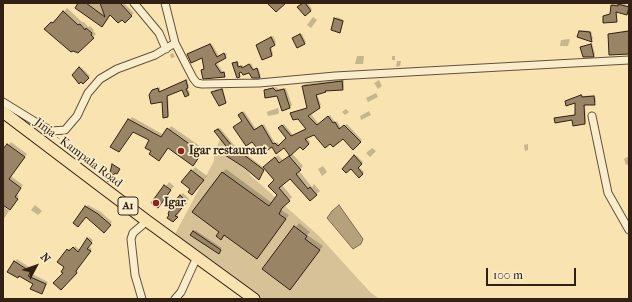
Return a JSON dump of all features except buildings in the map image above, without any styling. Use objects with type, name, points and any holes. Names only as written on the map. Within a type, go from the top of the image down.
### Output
[{"type":"highway","name":"Jinja - Kampala Road","points":[[3,112],[147,222],[254,299]]},
{"type":"street","points":[[134,3],[153,24],[166,49]]},
{"type":"street","points":[[166,3],[175,42],[193,78],[197,83],[202,84],[260,84],[335,76],[629,60]]},
{"type":"street","points":[[3,102],[52,131],[65,130],[77,116],[88,93],[100,79],[117,68],[155,56],[175,42]]},
{"type":"street","points":[[592,116],[608,193],[626,219],[629,230]]},
{"type":"street","points":[[142,299],[136,276],[131,239],[133,233],[147,222]]},
{"type":"street","points":[[175,299],[181,292],[197,257]]},
{"type":"shaded area","points":[[222,134],[251,176],[319,236],[370,292],[379,299],[262,299],[175,234],[214,161],[214,154]]},
{"type":"shaded area","points":[[339,205],[363,239],[361,244],[353,249],[327,218]]},
{"type":"place","name":"Igar restaurant","points":[[181,151]]},
{"type":"place","name":"Igar","points":[[156,203]]}]
